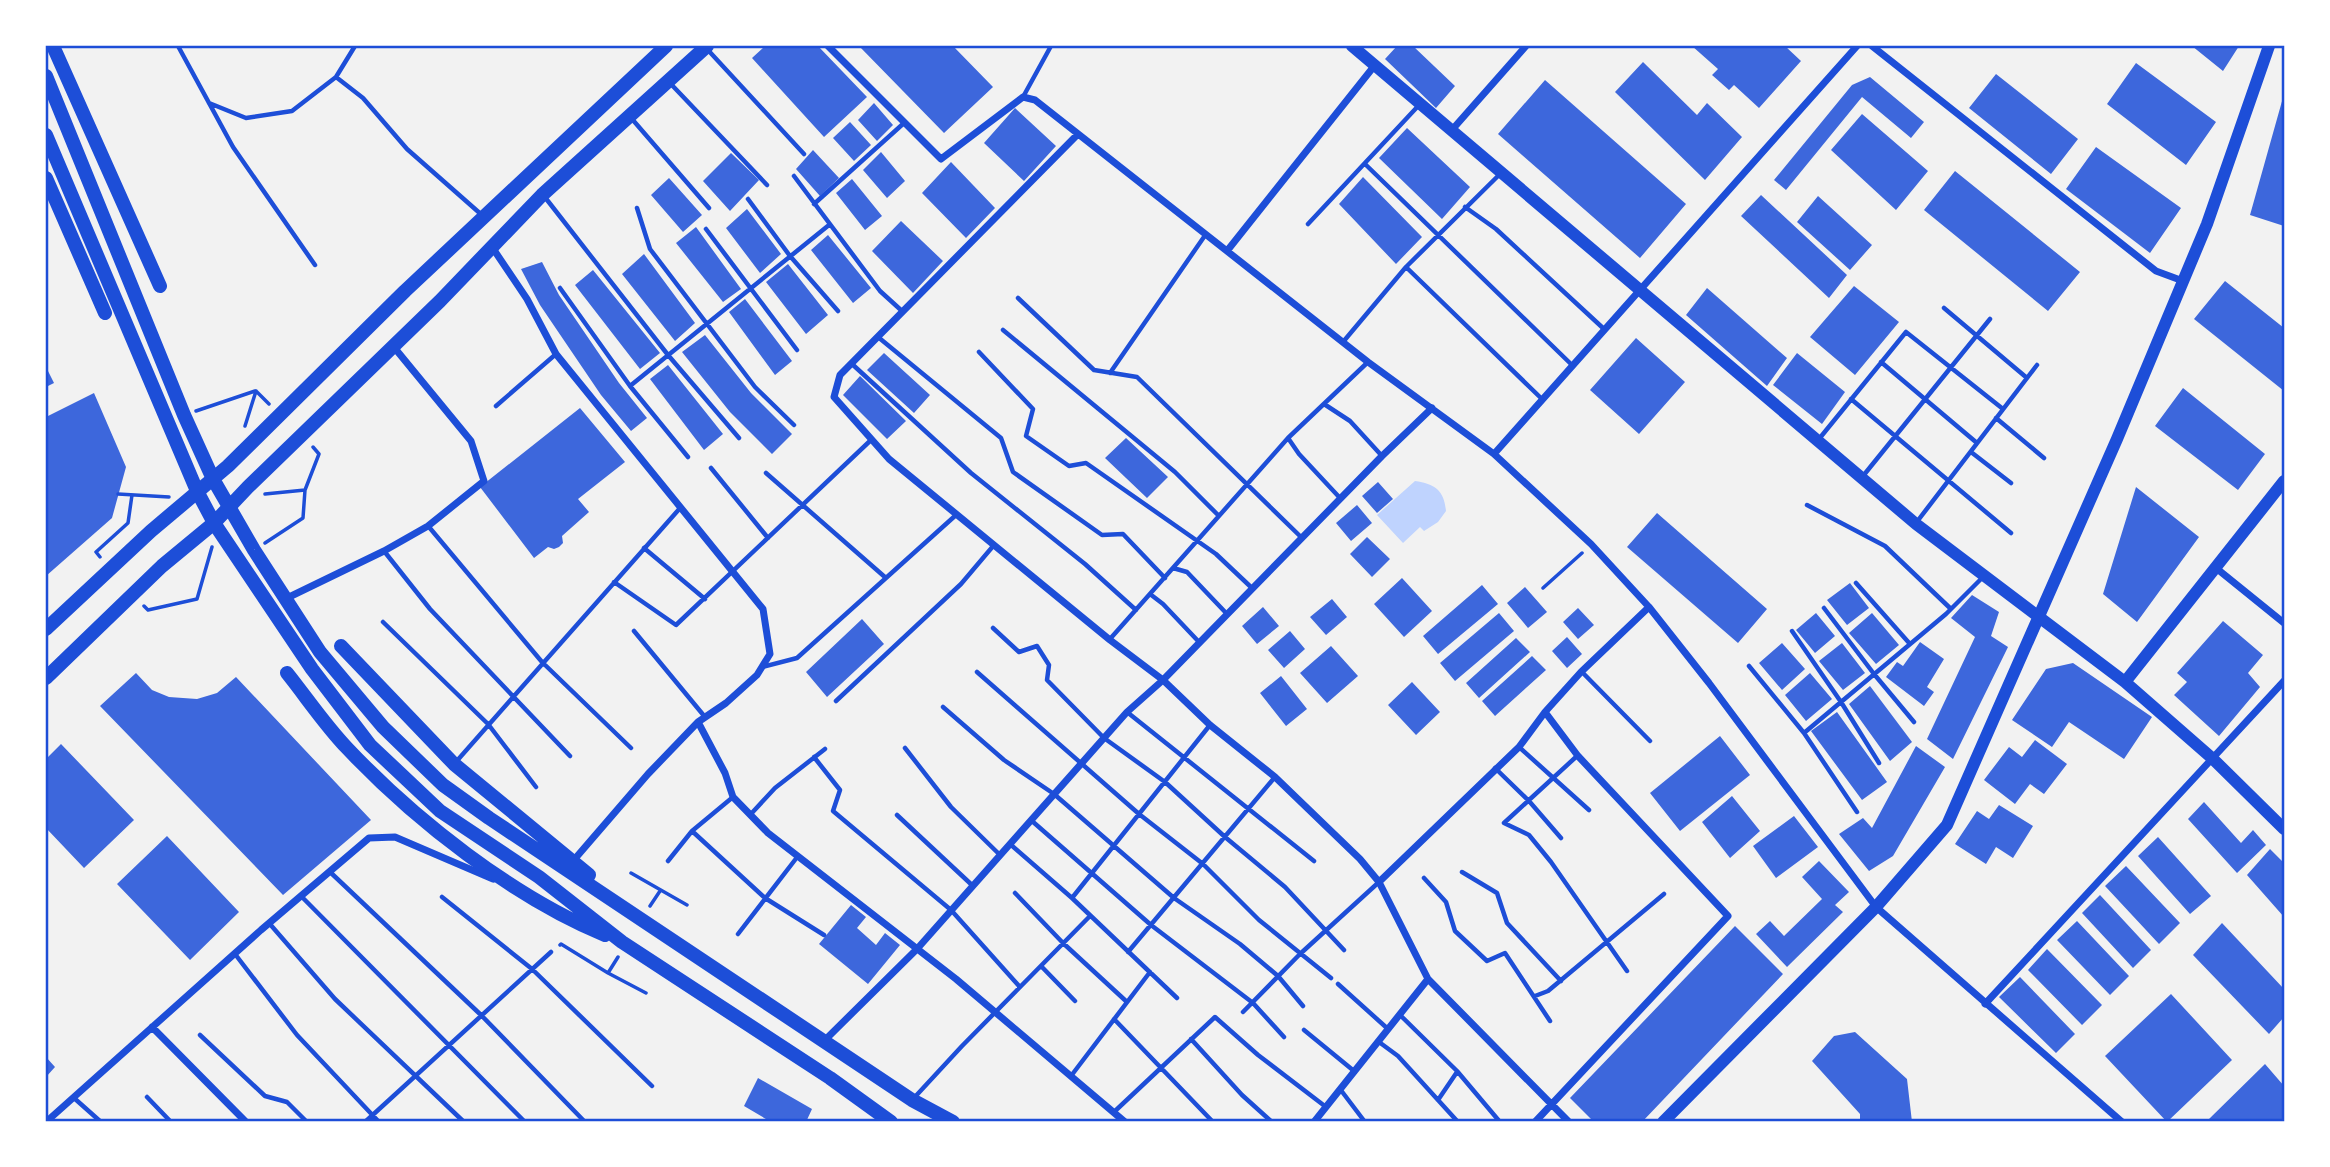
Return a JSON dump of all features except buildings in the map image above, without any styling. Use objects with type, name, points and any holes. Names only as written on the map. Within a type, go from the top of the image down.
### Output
[{"type":"main road","points":[[53,46],[160,286]]},
{"type":"main road","points":[[46,629],[213,479],[484,216],[666,46]]},
{"type":"main road","points":[[46,677],[162,566],[215,530],[230,507],[542,195],[706,46]]},
{"type":"main road","points":[[46,76],[184,415],[213,479],[284,600],[320,652],[383,727],[443,785],[489,818],[912,1100],[953,1122]]},
{"type":"main road","points":[[46,135],[215,530],[312,669],[370,745],[440,811],[539,877],[622,942],[830,1078],[891,1122]]},
{"type":"main road","points":[[46,178],[105,313]]},
{"type":"main road","points":[[341,646],[454,764],[638,916]]},
{"type":"main road","points":[[287,673],[346,747],[420,817],[523,892],[570,920],[622,942]]},
{"type":"street","points":[[828,46],[941,159],[1023,97],[1035,100],[1368,362],[1494,454],[1591,544],[1649,607],[1877,907],[2122,1122]]},
{"type":"street","points":[[1352,46],[1916,524],[2125,682],[2213,760],[2284,829]]},
{"type":"street","points":[[1494,454],[1857,46]]},
{"type":"street","points":[[1872,46],[2156,271],[2183,281]]},
{"type":"street","points":[[1663,1122],[1877,907],[1947,825],[2117,439],[2207,224],[2269,46]]},
{"type":"street","points":[[1451,131],[1522,47]]},
{"type":"street","points":[[1227,251],[1375,65]]},
{"type":"street","points":[[1078,134],[840,375],[834,397],[890,459],[1110,640],[1163,680],[1210,725],[1275,777],[1360,859],[1379,882],[1428,979],[1569,1122]]},
{"type":"street","points":[[492,246],[527,299],[556,354],[763,609],[770,653],[757,675],[726,703],[701,719],[648,774],[573,861]]},
{"type":"street","points":[[284,600],[384,551],[428,526],[484,481],[471,442],[393,346]]},
{"type":"street","points":[[825,1040],[917,948],[1127,712],[1163,680],[1432,408]]},
{"type":"street","points":[[2125,682],[2284,481]]},
{"type":"street","points":[[2216,568],[2284,623]]},
{"type":"street","points":[[1379,882],[1519,747],[1581,671],[1649,607]]},
{"type":"street","points":[[1985,1004],[2284,681]]},
{"type":"street","points":[[1535,1122],[1728,916],[1578,756],[1545,712]]},
{"type":"street","points":[[701,719],[733,797],[768,833],[917,948],[1125,1122]]},
{"type":"street","points":[[46,1122],[234,953],[369,838],[395,837],[523,892]]},
{"type":"street","points":[[1314,1122],[1428,979]]},
{"type":"street","points":[[152,1027],[246,1122]]},
{"type":"lane","points":[[178,46],[233,147],[315,265]]},
{"type":"lane","points":[[209,102],[246,118],[292,111],[336,77],[355,46]]},
{"type":"lane","points":[[706,46],[804,154]]},
{"type":"lane","points":[[1023,97],[1051,46]]},
{"type":"lane","points":[[336,77],[363,98],[407,149],[484,216]]},
{"type":"lane","points":[[667,80],[767,185]]},
{"type":"lane","points":[[1308,224],[1420,104]]},
{"type":"lane","points":[[629,116],[709,208]]},
{"type":"lane","points":[[814,204],[905,123]]},
{"type":"lane","points":[[1365,164],[1574,367]]},
{"type":"lane","points":[[1343,342],[1406,267],[1501,174]]},
{"type":"lane","points":[[794,176],[880,291],[903,312]]},
{"type":"lane","points":[[542,195],[668,355],[739,438]]},
{"type":"lane","points":[[748,199],[790,256],[838,311]]},
{"type":"lane","points":[[1465,207],[1496,229],[1606,330]]},
{"type":"lane","points":[[638,208],[650,249],[755,387],[794,425]]},
{"type":"lane","points":[[630,386],[829,225]]},
{"type":"lane","points":[[706,229],[797,350]]},
{"type":"lane","points":[[1110,373],[1206,234]]},
{"type":"lane","points":[[1406,267],[1543,400]]},
{"type":"lane","points":[[560,288],[630,386],[688,457]]},
{"type":"lane","points":[[1018,298],[1094,370],[1137,377],[1302,538]]},
{"type":"lane","points":[[1944,307],[2027,378]]},
{"type":"lane","points":[[1861,478],[1990,319]]},
{"type":"lane","points":[[1003,330],[1175,472],[1219,516]]},
{"type":"lane","points":[[1817,441],[1906,332],[2003,409]]},
{"type":"lane","points":[[878,337],[1001,438],[1013,472],[1102,535],[1123,534],[1165,578]]},
{"type":"lane","points":[[979,352],[1033,409],[1026,436],[1069,466],[1086,463],[1216,554],[1254,589]]},
{"type":"lane","points":[[496,406],[556,354]]},
{"type":"lane","points":[[1110,640],[1289,438],[1368,362]]},
{"type":"lane","points":[[1881,362],[1977,443]]},
{"type":"lane","points":[[852,364],[971,473],[1085,564],[1136,610]]},
{"type":"lane","points":[[1916,524],[2037,365]]},
{"type":"lane","points":[[1851,399],[2011,533]]},
{"type":"lane","points":[[1324,404],[1350,421],[1382,456]]},
{"type":"lane","points":[[1996,418],[2044,458]]},
{"type":"lane","points":[[1289,438],[1299,454],[1341,499]]},
{"type":"lane","points":[[614,582],[676,625],[734,572],[800,505],[872,440]]},
{"type":"lane","points":[[1971,452],[2011,483]]},
{"type":"lane","points":[[711,468],[768,538]]},
{"type":"lane","points":[[766,473],[886,578]]},
{"type":"lane","points":[[1807,505],[1885,546],[1951,609]]},
{"type":"lane","points":[[454,764],[681,506]]},
{"type":"lane","points":[[762,667],[797,658],[957,514]]},
{"type":"lane","points":[[428,526],[542,662],[631,748]]},
{"type":"lane","points":[[836,701],[961,584],[994,545]]},
{"type":"lane","points":[[644,548],[705,599]]},
{"type":"lane","points":[[384,551],[430,609],[570,756]]},
{"type":"lane","points":[[1173,568],[1187,572],[1227,614]]},
{"type":"lane","points":[[1804,733],[1951,609],[1984,575]]},
{"type":"lane","points":[[1856,583],[1910,644]]},
{"type":"lane","points":[[1150,594],[1199,642]]},
{"type":"lane","points":[[1824,608],[1914,722]]},
{"type":"lane","points":[[383,622],[488,724],[536,786]]},
{"type":"lane","points":[[993,628],[1019,652],[1037,646],[1049,665],[1047,680],[1104,738],[1165,782],[1285,887],[1344,950]]},
{"type":"lane","points":[[634,631],[701,719]]},
{"type":"lane","points":[[1792,631],[1879,763]]},
{"type":"lane","points":[[1749,666],[1804,733],[1857,812]]},
{"type":"lane","points":[[1581,671],[1650,741]]},
{"type":"lane","points":[[977,672],[1139,814],[1203,864],[1259,920],[1331,978]]},
{"type":"lane","points":[[943,707],[1004,760],[1054,794],[1174,898],[1240,944],[1278,976],[1303,1006]]},
{"type":"lane","points":[[1127,712],[1314,861]]},
{"type":"lane","points":[[1072,898],[1210,725]]},
{"type":"lane","points":[[1519,747],[1589,810]]},
{"type":"lane","points":[[905,748],[951,807],[1000,855]]},
{"type":"lane","points":[[750,815],[775,788],[825,749]]},
{"type":"lane","points":[[1578,756],[1504,823],[1528,835],[1551,862],[1627,971]]},
{"type":"lane","points":[[814,757],[841,790],[833,811],[951,910],[1020,987]]},
{"type":"lane","points":[[1495,768],[1561,838]]},
{"type":"lane","points":[[1128,952],[1275,777]]},
{"type":"lane","points":[[668,861],[692,831],[733,797]]},
{"type":"lane","points":[[897,815],[973,886]]},
{"type":"lane","points":[[1031,820],[1151,925],[1253,1003],[1283,1037]]},
{"type":"lane","points":[[692,831],[765,898],[824,935]]},
{"type":"lane","points":[[1010,844],[1072,898],[1177,998]]},
{"type":"lane","points":[[738,934],[798,856]]},
{"type":"lane","points":[[329,871],[481,1015],[585,1122]]},
{"type":"lane","points":[[1462,872],[1497,893],[1507,923],[1561,981]]},
{"type":"lane","points":[[1424,878],[1446,902],[1455,931],[1487,961],[1505,953],[1550,1021]]},
{"type":"lane","points":[[1244,1012],[1300,954],[1379,882]]},
{"type":"lane","points":[[1015,893],[1063,943],[1127,1002]]},
{"type":"lane","points":[[1535,996],[1548,991],[1561,981],[1664,894]]},
{"type":"lane","points":[[301,896],[524,1122]]},
{"type":"lane","points":[[442,897],[532,969],[652,1086]]},
{"type":"lane","points":[[912,1100],[1090,916]]},
{"type":"lane","points":[[269,923],[335,999],[464,1122]]},
{"type":"lane","points":[[365,1122],[414,1074],[551,952]]},
{"type":"lane","points":[[234,953],[297,1035],[379,1122]]},
{"type":"lane","points":[[1041,966],[1075,1001]]},
{"type":"lane","points":[[1071,1076],[1150,972]]},
{"type":"lane","points":[[1338,984],[1388,1029]]},
{"type":"lane","points":[[1400,1015],[1457,1072],[1500,1122]]},
{"type":"lane","points":[[1114,1112],[1214,1017],[1326,1107]]},
{"type":"lane","points":[[1114,1019],[1213,1122]]},
{"type":"lane","points":[[1304,1030],[1354,1071]]},
{"type":"lane","points":[[200,1035],[265,1096],[287,1102],[307,1122]]},
{"type":"lane","points":[[1191,1039],[1242,1095],[1272,1122]]},
{"type":"lane","points":[[1378,1041],[1398,1056],[1458,1122]]},
{"type":"lane","points":[[1438,1100],[1457,1072]]},
{"type":"lane","points":[[1340,1089],[1366,1122]]},
{"type":"lane","points":[[74,1097],[101,1122]]},
{"type":"lane","points":[[147,1097],[171,1122]]},
{"type":"path","points":[[184,415],[256,391]]},
{"type":"path","points":[[254,550],[303,518],[305,490],[319,454]]},
{"type":"path","points":[[254,495],[305,490]]},
{"type":"path","points":[[118,494],[172,497]]},
{"type":"path","points":[[96,552],[128,523],[132,495]]},
{"type":"path","points":[[148,610],[197,599],[215,530]]},
{"type":"path","points":[[1542,588],[1591,544]]},
{"type":"path","points":[[631,873],[687,905]]},
{"type":"path","points":[[551,952],[561,944],[646,993]]},
{"type":"water","points":[[1415,481],[1437,489],[1441,493],[1446,511],[1438,522],[1424,531],[1420,527],[1403,543],[1377,515]]}]
